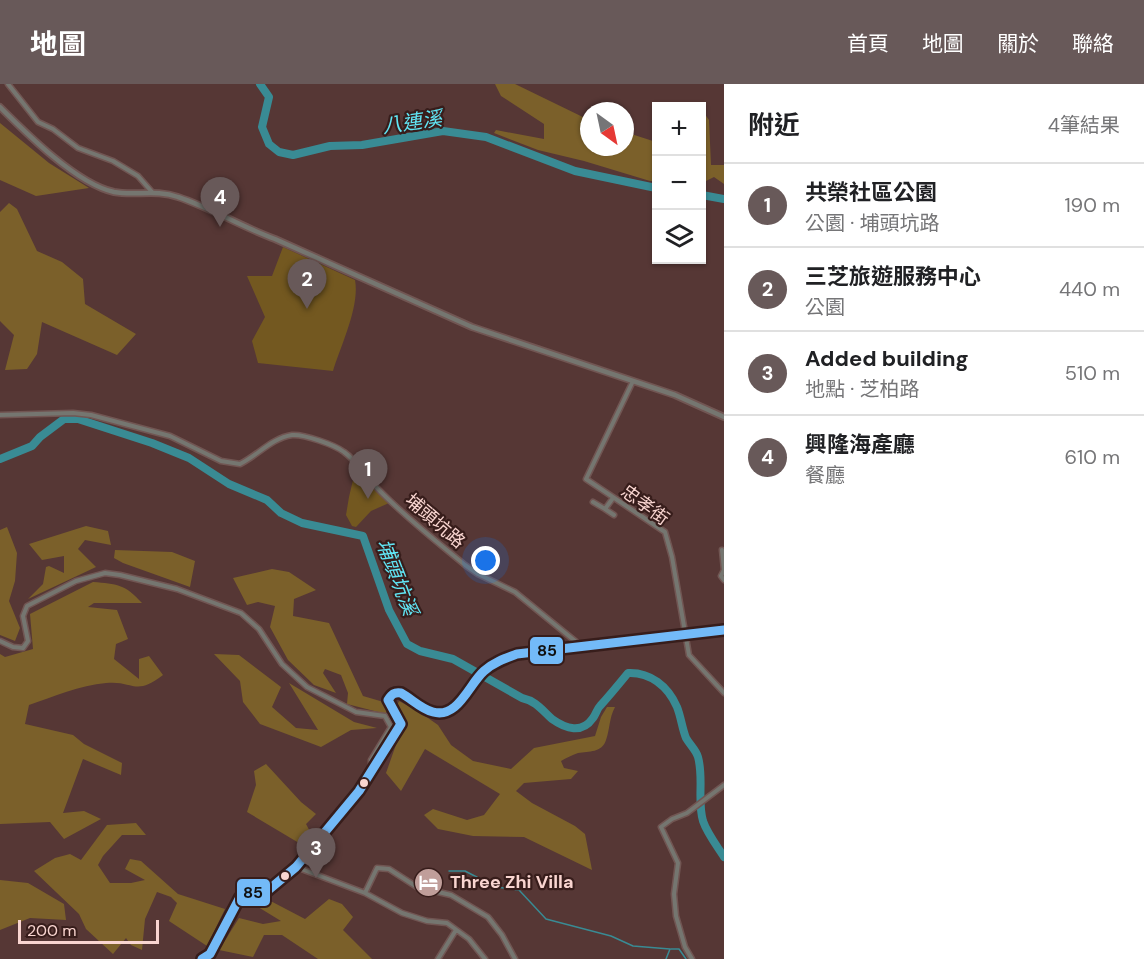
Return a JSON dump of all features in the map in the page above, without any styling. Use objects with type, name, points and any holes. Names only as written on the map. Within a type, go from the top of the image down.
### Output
[{"type":"street","points":[[8,84],[38,122],[53,129],[78,148],[113,161],[138,176],[153,192]]},
{"type":"street","points":[[0,107],[20,127],[88,182],[102,189],[117,193],[153,192],[175,195],[247,229],[275,239],[472,327],[675,395],[724,417]]},
{"type":"street","name":"忠孝街","points":[[633,381],[586,479],[665,532],[672,557],[689,655],[724,693]]},
{"type":"street","name":"埔頭坑路","points":[[0,415],[73,413],[91,415],[170,435],[221,461],[240,464],[271,443],[289,435],[329,445],[345,452],[379,490],[465,565],[478,574],[516,592],[580,645]]},
{"type":"street","points":[[605,509],[613,498]]},
{"type":"street","points":[[593,502],[614,515]]},
{"type":"street","points":[[722,550],[724,570],[721,576],[724,580]]},
{"type":"street","points":[[0,641],[13,647],[23,648],[28,641],[22,616],[27,606],[55,590],[91,576],[105,573],[120,575],[177,589],[241,614],[259,629],[282,664],[307,687],[356,712],[385,716],[391,727],[371,760],[371,771]]},
{"type":"street","points":[[204,958],[210,954],[240,897],[246,893],[266,892],[296,867],[358,791],[400,724],[388,700],[391,695],[396,692],[401,693],[431,712],[442,713],[454,708],[476,679],[494,663],[518,654],[724,630]]},
{"type":"street","points":[[692,959],[685,947],[676,916],[674,894],[678,863],[660,827],[694,807],[724,785]]},
{"type":"street","points":[[296,867],[364,893],[402,913],[427,921],[447,923],[469,939],[486,959]]},
{"type":"street","points":[[364,893],[377,868],[389,869],[417,887],[451,895],[488,917],[502,935],[515,959]]},
{"type":"street","points":[[438,959],[456,930]]},
{"type":"street","points":[[204,958],[212,959]]},
{"type":"shaded area","points":[[495,84],[515,84],[580,116],[580,156],[634,156],[634,135],[652,141],[652,181],[538,150],[494,133],[496,130],[544,139],[544,124],[501,96]]},
{"type":"shaded area","points":[[706,116],[709,120],[711,165],[724,165],[724,184],[714,177],[706,181]]},
{"type":"shaded area","points":[[0,123],[49,163],[89,188],[36,196],[0,180]]},
{"type":"shaded area","points":[[9,203],[17,209],[37,251],[62,262],[83,279],[85,304],[136,334],[117,355],[42,322],[37,354],[27,369],[5,370],[14,335],[0,321],[0,212]]},
{"type":"shaded area","points":[[283,247],[355,280],[355,302],[333,371],[258,363],[252,341],[265,317],[247,276],[272,276]]},
{"type":"shaded area","points":[[362,473],[389,503],[371,511],[356,527],[352,526],[346,515],[353,480]]},
{"type":"shaded area","points":[[86,526],[108,531],[111,545],[85,540],[78,549],[96,567],[28,599],[43,584],[46,567],[49,566],[64,573],[64,556],[42,560],[29,544]]},
{"type":"shaded area","points":[[7,527],[17,553],[15,581],[9,601],[20,628],[15,641],[0,635],[0,530]]},
{"type":"shaded area","points":[[115,550],[172,552],[195,561],[190,587],[123,563],[114,558]]},
{"type":"shaded area","points":[[272,569],[289,572],[316,590],[294,599],[293,616],[329,623],[363,696],[387,703],[386,714],[347,704],[348,693],[341,675],[325,669],[323,673],[336,693],[314,685],[288,660],[270,627],[275,606],[258,602],[247,605],[233,578]]},
{"type":"shaded area","points":[[93,582],[120,586],[131,592],[142,603],[94,603],[88,607],[117,610],[128,639],[116,644],[114,659],[139,679],[139,659],[149,656],[163,675],[154,682],[140,686],[115,683],[86,686],[29,705],[25,724],[73,735],[84,744],[122,763],[121,775],[83,759],[63,813],[84,811],[101,819],[64,839],[50,822],[0,824],[0,654],[5,657],[33,649],[30,614]]},
{"type":"shaded area","points":[[214,654],[239,655],[281,687],[272,707],[296,728],[318,730],[289,683],[354,722],[377,728],[351,730],[321,747],[260,724],[243,702],[240,681]]},
{"type":"shaded area","points":[[399,701],[438,725],[451,745],[473,761],[511,769],[534,748],[595,736],[607,707],[615,707],[606,740],[601,747],[595,751],[578,753],[561,761],[564,768],[578,771],[571,779],[524,783],[516,791],[585,834],[592,870],[524,837],[473,836],[438,829],[424,815],[433,809],[467,820],[484,815],[500,794],[425,749],[401,791],[386,773],[404,722],[396,708]]},
{"type":"shaded area","points":[[266,764],[301,802],[316,814],[306,824],[313,837],[304,846],[247,812],[256,785],[254,771]]},
{"type":"shaded area","points":[[136,823],[146,835],[122,835],[98,865],[110,883],[131,883],[145,880],[125,869],[130,859],[141,861],[178,894],[225,909],[207,946],[169,921],[177,903],[171,897],[157,892],[145,919],[142,950],[131,945],[126,938],[113,954],[86,929],[79,914],[34,871],[55,858],[70,854],[81,860],[107,825]]},
{"type":"shaded area","points":[[0,880],[28,883],[64,904],[66,920],[30,918],[0,930]]},
{"type":"shaded area","points":[[261,896],[305,919],[329,899],[342,904],[353,917],[343,930],[372,959],[318,959],[282,935],[264,935],[253,957],[219,950],[239,918],[263,924],[281,921],[245,899]]},
{"type":"waterway","name":"八連溪","points":[[260,84],[269,97],[262,127],[269,144],[279,152],[293,155],[330,146],[362,145],[443,131],[486,137],[575,171],[652,187]]},
{"type":"waterway","name":"八連溪","points":[[706,196],[724,199]]},
{"type":"waterway","name":"埔頭坑溪","points":[[0,459],[32,446],[64,419],[78,419],[152,443],[189,458],[229,484],[267,500],[281,513],[302,523],[363,536],[389,610],[407,644],[420,651],[453,659],[531,701],[552,719],[568,727],[579,728],[589,723],[599,707],[628,673],[651,678],[673,699],[686,738],[697,754],[700,765],[703,821],[724,857]]},
{"type":"waterway","points":[[449,871],[465,871],[496,887],[519,890],[546,919],[611,936],[633,946],[670,949],[666,959]]},
{"type":"waterway","points":[[671,949],[679,949],[686,959]]},
{"type":"transit line","name":"85","points":[[202,959],[210,954],[240,897],[246,893],[266,892],[296,867],[359,791],[401,724],[388,700],[393,694],[401,693],[424,709],[442,713],[456,706],[488,668],[517,654],[724,630]]},
{"type":"place","name":"興隆海產廳","points":[[220,227]]},
{"type":"place","name":"三芝旅遊服務中心","points":[[307,309]]},
{"type":"place","name":"共榮社區公園","points":[[368,499]]},
{"type":"place","name":"Added building","points":[[316,878]]},
{"type":"place","name":"Three Zhi Villa","points":[[429,882]]}]
